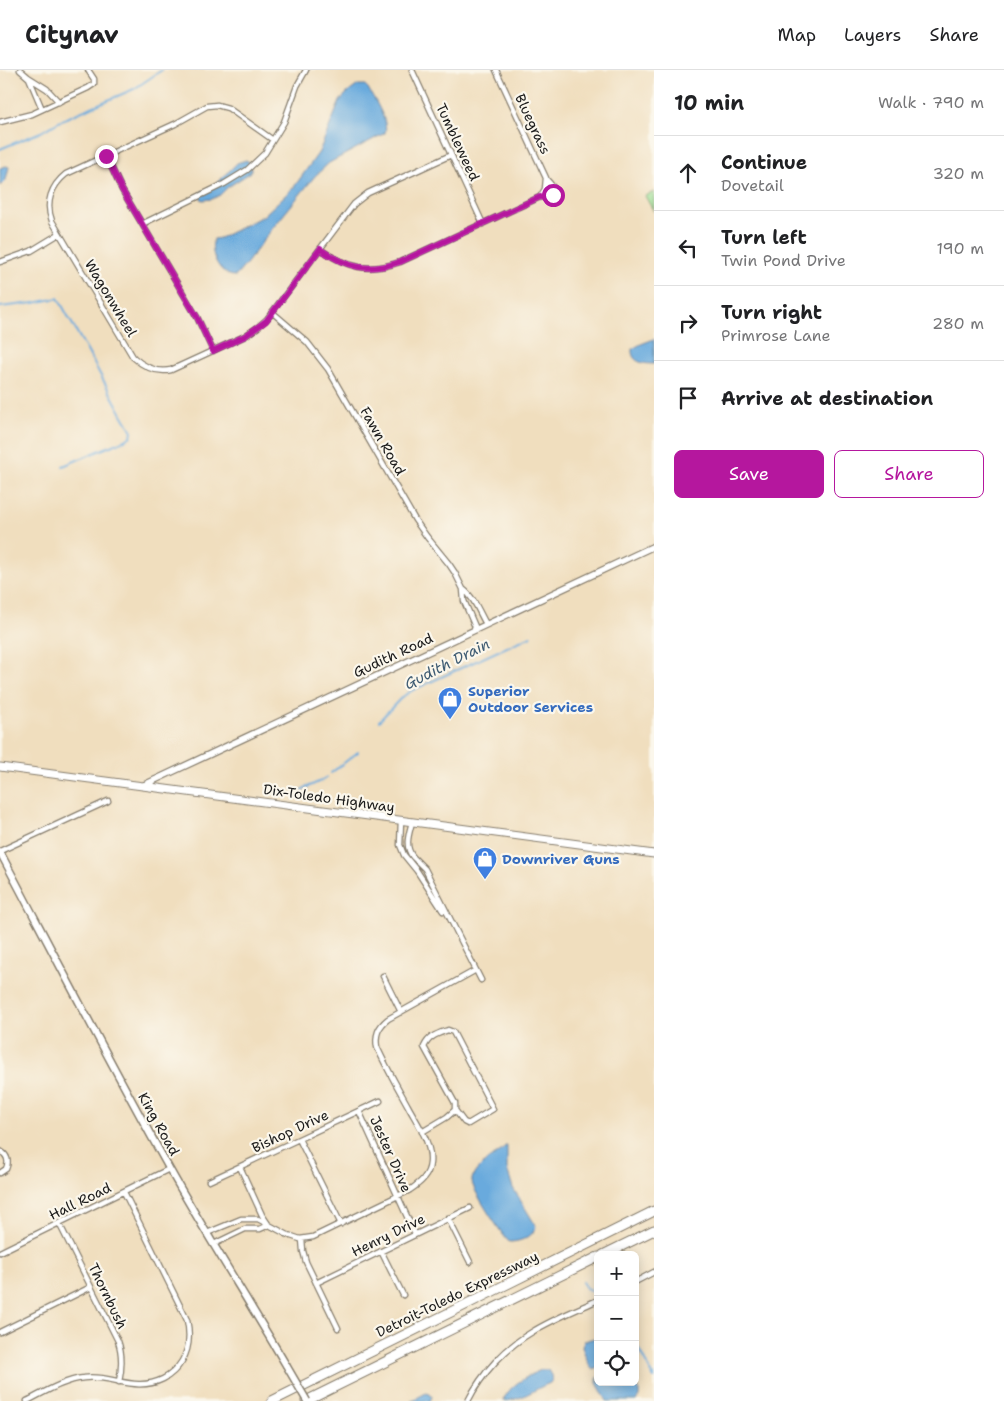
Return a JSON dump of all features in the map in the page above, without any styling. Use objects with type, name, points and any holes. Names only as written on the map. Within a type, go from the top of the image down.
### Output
[{"type":"highway","name":"Detroit-Toledo Expressway","points":[[272,1401],[654,1211]]},
{"type":"highway","points":[[611,1251],[654,1230]]},
{"type":"highway","name":"Detroit-Toledo Expressway","points":[[307,1401],[594,1259]]},
{"type":"main road","name":"Dix-Toledo Highway","points":[[0,767],[654,854]]},
{"type":"main road","name":"King Road","points":[[0,852],[169,1169],[307,1401]]},
{"type":"street","points":[[20,70],[47,89],[59,102]]},
{"type":"street","points":[[0,122],[32,114],[88,88],[94,84],[94,79],[88,70]]},
{"type":"street","name":"Tumbleweed","points":[[412,70],[483,224]]},
{"type":"street","name":"Bluegrass","points":[[496,70],[546,178]]},
{"type":"street","points":[[142,224],[224,184],[248,170],[265,153],[284,122],[304,71]]},
{"type":"street","points":[[28,77],[42,109]]},
{"type":"street","points":[[273,140],[228,108],[213,105],[204,107],[175,124],[106,156],[122,190],[197,317],[213,351],[252,332],[266,321],[349,209],[363,197],[451,155]]},
{"type":"street","name":"Wagonwheel","points":[[106,156],[66,174],[55,186],[52,190],[49,204],[50,216],[54,225],[133,357],[146,367],[160,372],[171,370],[213,351]]},
{"type":"street","points":[[320,249],[337,260],[351,266],[366,269],[379,268],[400,262],[540,197],[551,197],[554,191],[553,186],[546,178]]},
{"type":"street","points":[[540,197],[545,189],[546,178]]},
{"type":"street","points":[[0,262],[24,254],[60,234]]},
{"type":"street","name":"Fawn Road","points":[[272,312],[307,342],[328,368],[415,520],[449,564],[463,589],[474,601],[486,624]]},
{"type":"street","name":"Gudith Road","points":[[142,786],[654,546]]},
{"type":"street","name":"Fawn Road","points":[[463,589],[464,601],[476,629]]},
{"type":"street","points":[[0,852],[108,801]]},
{"type":"street","points":[[401,820],[400,844],[404,855],[417,871],[450,921]]},
{"type":"street","points":[[412,822],[408,848],[413,857],[423,866],[481,980]]},
{"type":"street","points":[[417,871],[423,866]]},
{"type":"street","points":[[428,889],[434,886]]},
{"type":"street","points":[[207,1233],[241,1219],[258,1219],[288,1235],[302,1239],[313,1237],[418,1185],[426,1176],[430,1154],[422,1132],[377,1047],[376,1038],[379,1028],[388,1019],[476,970]]},
{"type":"street","points":[[383,976],[401,1012]]},
{"type":"street","points":[[422,1132],[455,1110],[455,1103],[424,1047],[426,1041],[434,1035],[448,1030],[453,1032],[493,1109],[468,1124],[464,1122],[455,1110]]},
{"type":"street","name":"Bishop Drive","points":[[209,1181],[380,1101]]},
{"type":"street","name":"Jester Drive","points":[[359,1111],[416,1234]]},
{"type":"street","points":[[299,1139],[341,1224]]},
{"type":"street","points":[[0,1151],[8,1160],[6,1169],[0,1173]]},
{"type":"street","points":[[240,1167],[262,1215],[269,1225]]},
{"type":"street","name":"Hall Road","points":[[0,1252],[169,1169]]},
{"type":"street","points":[[27,1401],[77,1379],[98,1377],[139,1385],[157,1382],[170,1375],[186,1353],[189,1342],[187,1320],[124,1192]]},
{"type":"street","name":"Henry Drive","points":[[316,1282],[470,1208]]},
{"type":"street","points":[[448,1218],[470,1262]]},
{"type":"street","name":"Thornbush","points":[[60,1223],[120,1348],[122,1364],[119,1382]]},
{"type":"street","points":[[214,1244],[245,1229],[260,1229],[269,1225]]},
{"type":"street","points":[[302,1239],[306,1262],[338,1328]]},
{"type":"street","points":[[381,1251],[403,1295]]},
{"type":"street","points":[[639,1280],[654,1272]]},
{"type":"street","points":[[0,1332],[91,1287]]},
{"type":"street","points":[[468,1401],[484,1374],[508,1350],[532,1332],[594,1302]]},
{"type":"green space","points":[[654,192],[654,212],[645,196]]},
{"type":"water","points":[[358,85],[365,85],[374,98],[385,122],[385,133],[329,163],[315,176],[236,276],[225,272],[220,268],[214,257],[214,239],[220,238],[263,216],[294,187],[319,152],[340,101]]},
{"type":"water","points":[[246,160],[251,164],[251,170],[248,174],[228,187],[220,195],[212,199],[202,200],[199,194],[202,191],[215,185],[237,163]]},
{"type":"water","points":[[9,167],[6,180],[0,186],[0,168]]},
{"type":"water","points":[[654,339],[654,364],[642,363],[633,357],[632,349]]},
{"type":"water","points":[[507,1146],[507,1169],[513,1188],[536,1226],[529,1236],[513,1242],[509,1242],[500,1231],[482,1203],[472,1182],[478,1169]]},
{"type":"water","points":[[594,1338],[593,1370],[582,1347],[584,1341]]},
{"type":"water","points":[[541,1370],[548,1370],[552,1380],[550,1383],[522,1397],[503,1401],[509,1390]]},
{"type":"water","points":[[599,1386],[637,1386],[639,1397],[636,1401],[607,1401]]},
{"type":"water","points":[[426,1393],[432,1397],[430,1401],[411,1401]]},
{"type":"waterway","points":[[0,149],[134,89],[162,70]]},
{"type":"waterway","points":[[0,307],[58,298],[132,431],[131,436],[127,439],[63,466]]},
{"type":"waterway","name":"Gudith Drain","points":[[379,721],[402,697],[413,690],[531,636]]},
{"type":"waterway","name":"Gudith Drain","points":[[331,773],[358,752]]},
{"type":"waterway","name":"Gudith Drain","points":[[297,793],[327,777]]},
{"type":"waterway","name":"Gudith Drain","points":[[582,1282],[586,1288],[592,1291]]},
{"type":"waterway","name":"Gudith Drain","points":[[639,1350],[654,1378]]},
{"type":"place","name":"Superior Outdoor Services","points":[[450,720]]},
{"type":"place","name":"Downriver Guns","points":[[485,880]]},
{"type":"route","points":[[106,156],[122,190],[197,317],[213,351],[245,336],[266,321],[320,249],[351,266],[366,269],[389,266],[540,197],[548,198],[553,195]]}]
